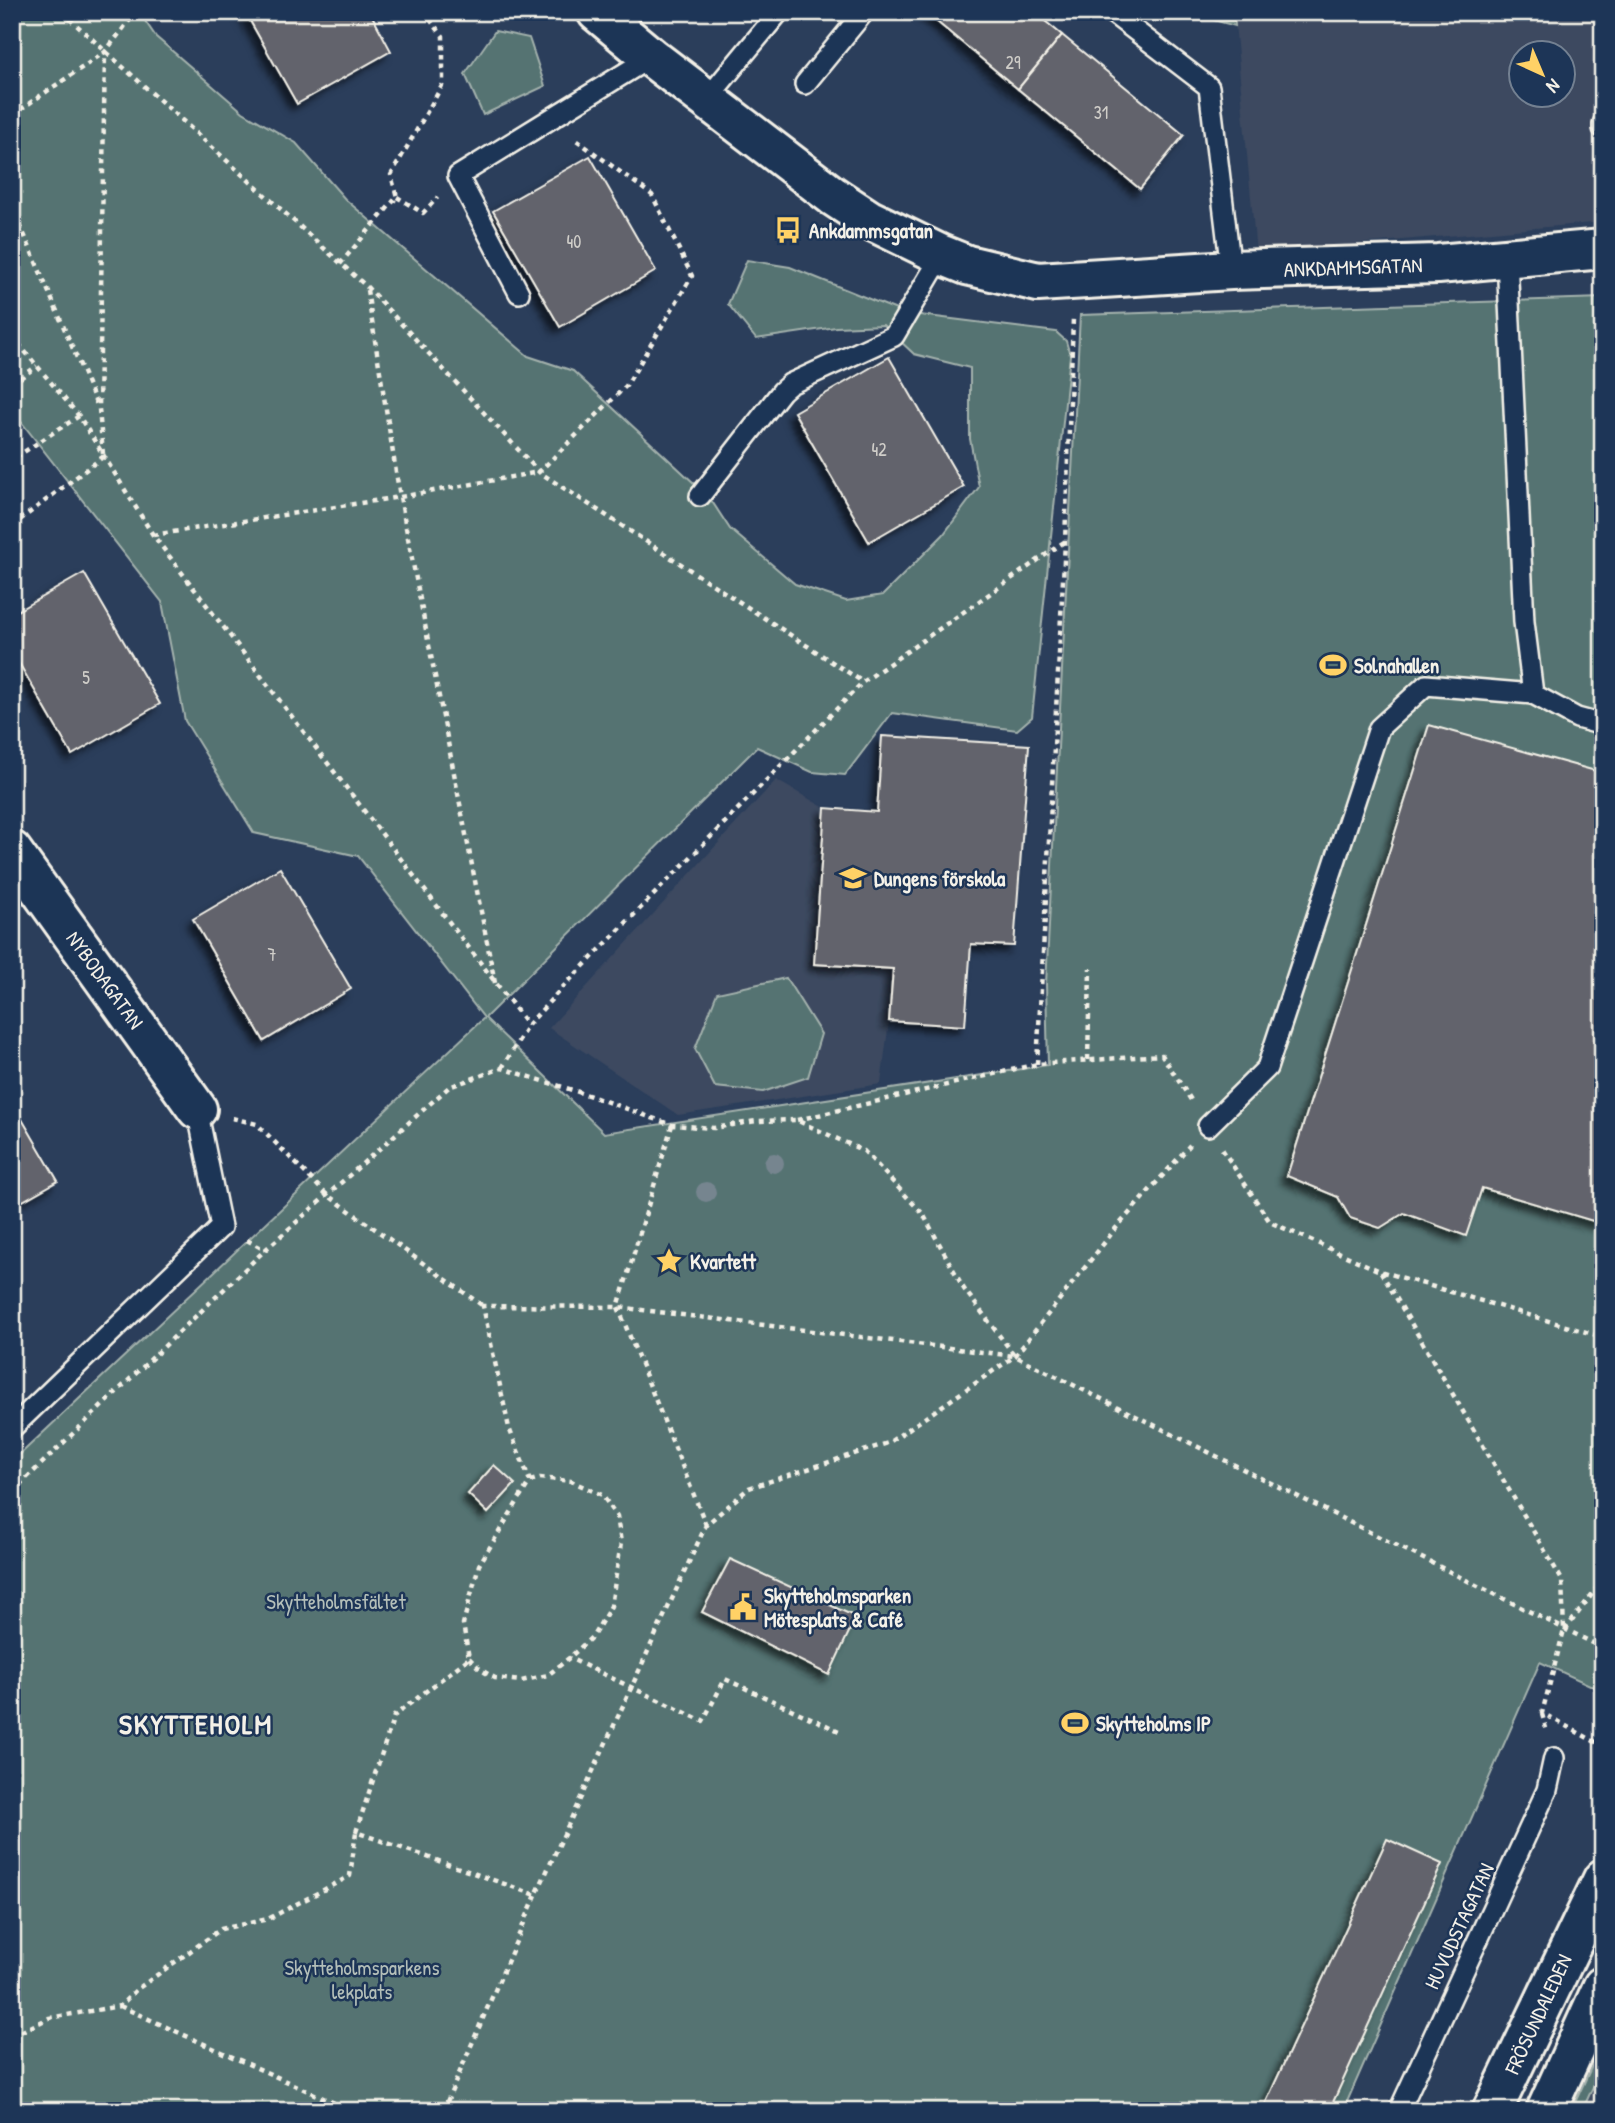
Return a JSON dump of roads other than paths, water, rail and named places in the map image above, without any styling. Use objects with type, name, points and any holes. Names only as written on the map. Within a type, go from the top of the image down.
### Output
[{"type":"street","name":"ANKDAMMSGATAN","points":[[597,12],[651,57],[833,196],[868,219],[942,256],[967,265],[1038,282],[1231,270],[1438,264],[1603,249]]},
{"type":"street","name":"NYBODAGATAN","points":[[12,851],[197,1109]]},
{"type":"street","name":"FRÖSUNDALEDEN","points":[[1492,2111],[1603,1879]]},
{"type":"street","points":[[1546,2111],[1603,1986]]},
{"type":"lane","points":[[707,99],[779,12]]},
{"type":"lane","points":[[805,84],[864,12]]},
{"type":"lane","points":[[1111,12],[1209,87],[1231,270]]},
{"type":"lane","points":[[519,293],[458,176],[651,57]]},
{"type":"lane","points":[[700,496],[790,384],[894,336],[942,256]]},
{"type":"lane","points":[[1507,259],[1524,622],[1533,695]]},
{"type":"lane","points":[[1208,1126],[1267,1068],[1379,727],[1426,685],[1533,695],[1577,718],[1603,725]]},
{"type":"lane","points":[[12,1428],[221,1227],[197,1109]]},
{"type":"lane","name":"HUVUDSTAGATAN","points":[[1399,2111],[1547,1790],[1554,1758]]},
{"type":"place","name":"Ankdammsgatan","points":[[788,230]]},
{"type":"place","name":"Solnahallen","points":[[1333,665]]},
{"type":"place","name":"Dungens förskola","points":[[853,878]]},
{"type":"place","name":"Kvartett","points":[[669,1261]]},
{"type":"place","name":"Skytteholmsparken Mötesplats & Café","points":[[743,1607]]},
{"type":"place","name":"Skytteholms IP","points":[[1075,1723]]},
{"type":"district","name":"SKYTTEHOLM","points":[[196,1724]]},
{"type":"park label","name":"Skytteholmsfältet","points":[[336,1601]]},
{"type":"park label","name":"Skytteholmsparkens lekplats","points":[[362,1979]]}]
